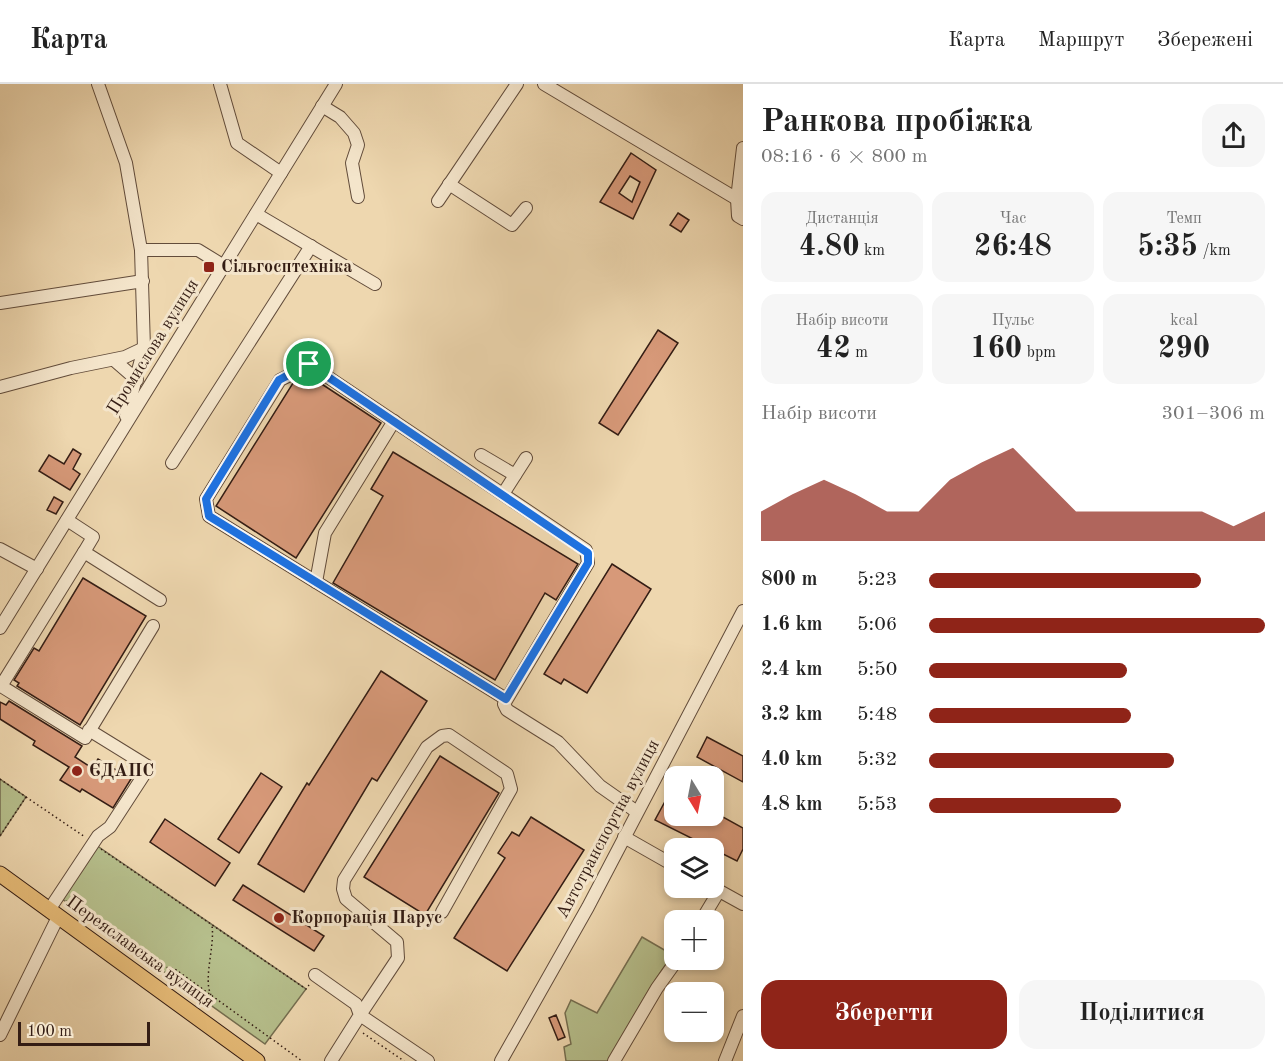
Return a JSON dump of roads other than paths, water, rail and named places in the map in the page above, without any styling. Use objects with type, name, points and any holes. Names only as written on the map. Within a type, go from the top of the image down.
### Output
[{"type":"main road","name":"Переяславська вулиця","points":[[0,874],[257,1061]]},
{"type":"street","points":[[98,84],[126,163],[141,250],[144,348],[122,431]]},
{"type":"street","points":[[220,84],[237,142],[281,173]]},
{"type":"street","name":"Промислова вулиця","points":[[0,628],[336,84]]},
{"type":"street","points":[[438,201],[517,84]]},
{"type":"street","points":[[544,84],[736,199]]},
{"type":"street","points":[[322,106],[340,117],[354,133],[358,146],[352,163],[358,197]]},
{"type":"street","points":[[743,148],[736,199],[738,216],[743,219]]},
{"type":"street","points":[[449,184],[512,225],[526,208]]},
{"type":"street","points":[[256,214],[375,284]]},
{"type":"street","points":[[172,463],[311,246]]},
{"type":"street","points":[[141,250],[198,250],[224,266]]},
{"type":"street","points":[[0,303],[143,280]]},
{"type":"street","points":[[0,387],[71,368],[114,360],[144,348]]},
{"type":"street","points":[[114,360],[137,380]]},
{"type":"street","points":[[506,699],[210,517],[206,499],[279,380],[306,364],[586,550],[589,557],[588,563],[504,704],[507,710],[558,742],[600,786],[637,812]]},
{"type":"street","points":[[316,582],[325,533],[394,421]]},
{"type":"street","points":[[481,454],[515,475]]},
{"type":"street","points":[[503,494],[526,458]]},
{"type":"street","points":[[66,520],[93,537],[1,686],[85,738],[153,626]]},
{"type":"street","points":[[0,549],[36,569]]},
{"type":"street","points":[[84,552],[160,600]]},
{"type":"street","name":"Автотранспортна вулиця","points":[[501,1061],[528,1017],[743,611]]},
{"type":"street","points":[[0,1035],[54,913],[58,896],[93,843],[110,827],[149,767],[89,730]]},
{"type":"street","points":[[331,1061],[398,958],[399,950],[397,942],[346,899],[343,889],[344,880],[427,747],[442,736],[449,735],[507,774],[511,789],[441,912]]},
{"type":"street","points":[[624,837],[664,860]]},
{"type":"street","points":[[724,893],[743,904]]},
{"type":"street","points":[[614,1061],[657,987],[670,970]]},
{"type":"street","points":[[315,975],[356,1004],[360,1015],[428,1061]]},
{"type":"street","points":[[725,1061],[743,1016]]},
{"type":"place","name":"Сільгосптехніка","points":[[209,267]]},
{"type":"place","name":"ЄДАПС","points":[[77,771]]},
{"type":"place","name":"Корпорація Парус","points":[[279,918]]}]
